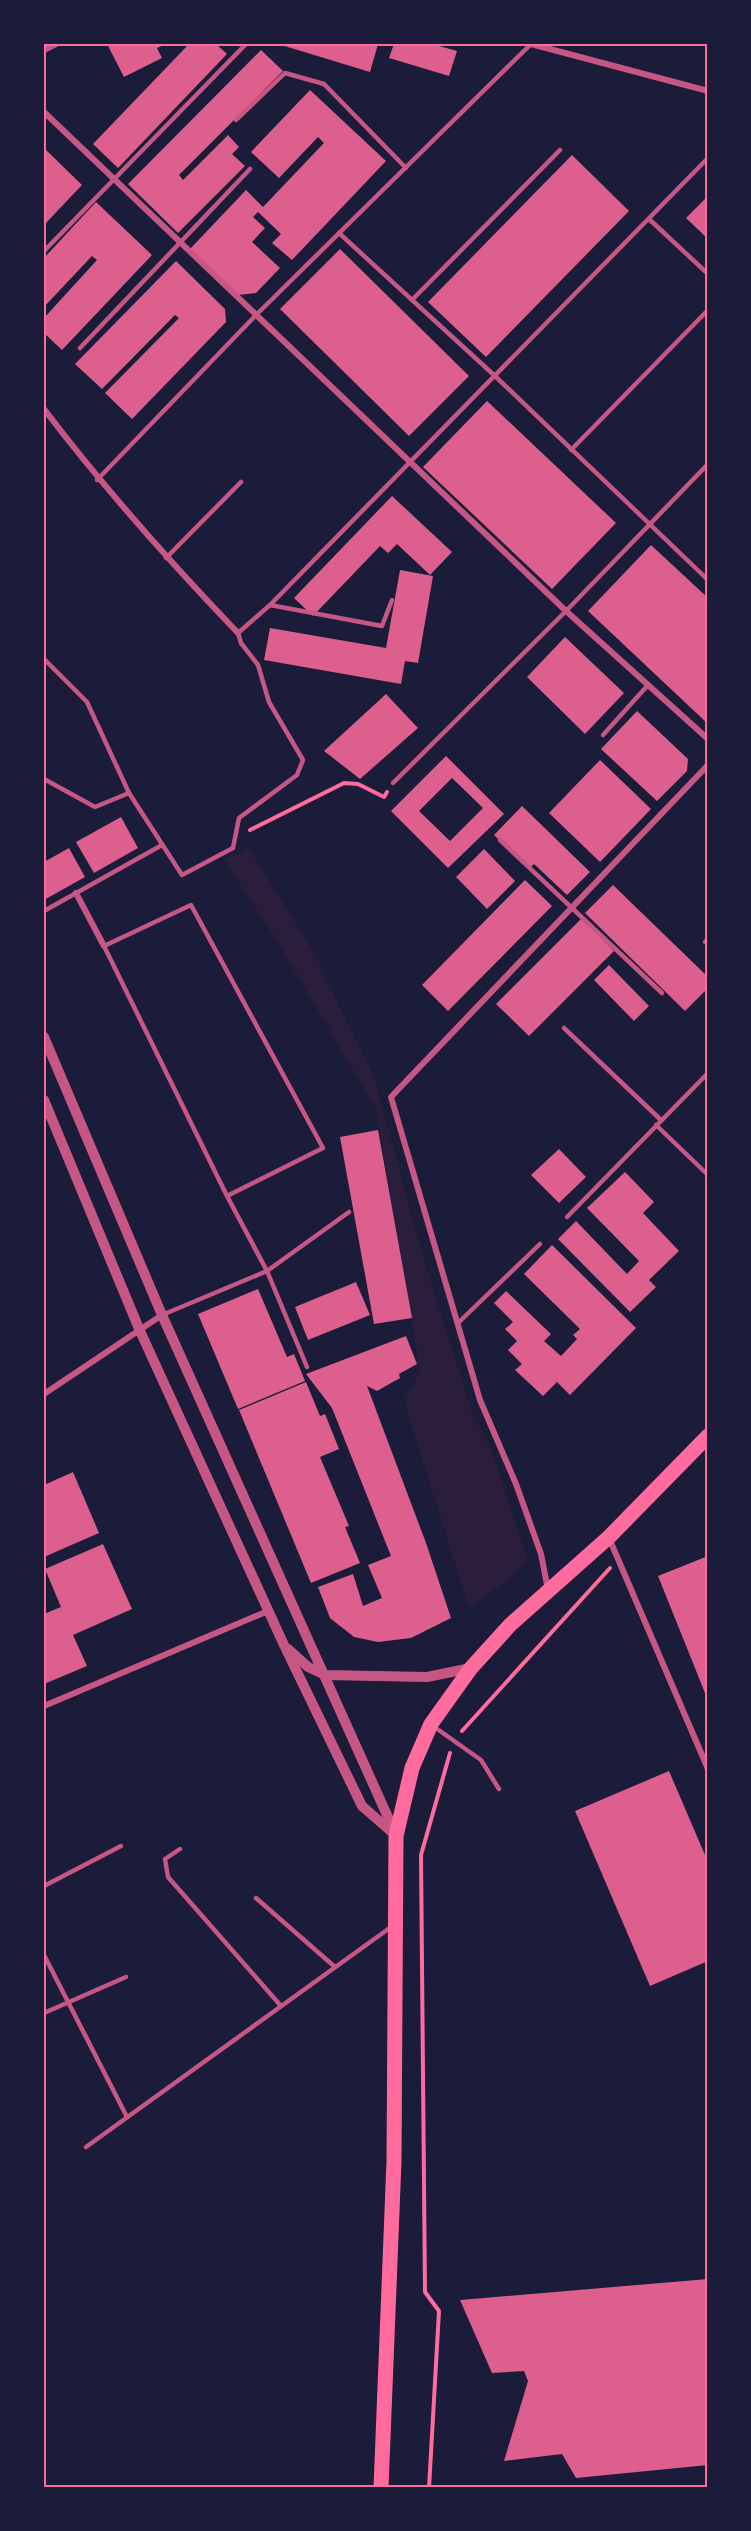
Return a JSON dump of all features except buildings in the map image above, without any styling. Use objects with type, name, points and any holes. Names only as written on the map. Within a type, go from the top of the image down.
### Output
[{"type":"main road","points":[[381,2487],[394,2161],[396,1836],[412,1768],[430,1724],[471,1668],[510,1625],[609,1538],[708,1436]]},
{"type":"street","points":[[44,50],[56,44]]},
{"type":"street","points":[[531,44],[708,91]]},
{"type":"street","points":[[44,112],[566,611],[708,740]]},
{"type":"street","points":[[44,409],[97,480],[166,558],[238,633]]},
{"type":"street","points":[[548,1591],[541,1554],[516,1484],[480,1400],[392,1097],[708,765]]},
{"type":"street","points":[[76,893],[104,946]]},
{"type":"street","points":[[44,1037],[162,1315],[396,1836]]},
{"type":"street","points":[[44,1100],[140,1331],[284,1645],[362,1806],[396,1836]]},
{"type":"street","points":[[44,1394],[162,1315]]},
{"type":"street","points":[[609,1538],[708,1769]]},
{"type":"street","points":[[44,1706],[268,1611]]},
{"type":"street","points":[[284,1645],[308,1667],[325,1675],[427,1677],[471,1668]]},
{"type":"lane","points":[[44,251],[246,44]]},
{"type":"lane","points":[[97,480],[256,315],[531,44]]},
{"type":"lane","points":[[237,120],[285,73],[295,75],[324,84],[406,168]]},
{"type":"lane","points":[[412,300],[560,150]]},
{"type":"lane","points":[[44,659],[87,702],[129,793],[182,875],[233,848],[239,818],[297,775],[303,760],[269,702],[258,665],[241,643],[238,633],[270,605],[708,158]]},
{"type":"lane","points":[[80,348],[179,241],[250,170]]},
{"type":"lane","points":[[648,219],[708,274]]},
{"type":"lane","points":[[339,233],[495,376],[708,580]]},
{"type":"lane","points":[[571,450],[708,310]]},
{"type":"lane","points":[[393,783],[566,611],[708,464]]},
{"type":"lane","points":[[166,558],[241,482]]},
{"type":"lane","points":[[270,605],[382,626],[392,600]]},
{"type":"lane","points":[[603,735],[648,685]]},
{"type":"lane","points":[[44,779],[95,807],[129,793]]},
{"type":"lane","points":[[500,840],[662,993]]},
{"type":"lane","points":[[44,911],[162,845]]},
{"type":"lane","points":[[227,1196],[323,1148],[191,905],[104,946],[227,1196],[267,1270],[307,1367]]},
{"type":"lane","points":[[564,1028],[661,1120]]},
{"type":"lane","points":[[567,1217],[708,1073]]},
{"type":"lane","points":[[656,1125],[708,1176]]},
{"type":"lane","points":[[162,1315],[267,1270],[349,1212]]},
{"type":"lane","points":[[458,1323],[540,1244]]},
{"type":"lane","points":[[430,1724],[481,1760],[499,1789]]},
{"type":"lane","points":[[44,1886],[121,1846]]},
{"type":"lane","points":[[180,1849],[165,1859],[168,1877],[281,2006]]},
{"type":"lane","points":[[256,1898],[335,1967]]},
{"type":"lane","points":[[86,2147],[396,1924]]},
{"type":"lane","points":[[44,1955],[127,2117]]},
{"type":"lane","points":[[44,2013],[126,1977]]},
{"type":"path","points":[[235,837],[344,783],[358,784],[384,797],[393,783]]},
{"type":"path","points":[[429,2487],[439,2311],[425,2292],[421,1855],[454,1741],[618,1560]]},
{"type":"shaded area","points":[[249,848],[315,954],[375,1079],[420,1246],[472,1412],[493,1454],[528,1560],[513,1576],[469,1608],[404,1402],[420,1371],[376,1109],[277,941],[223,858],[236,856]]}]
